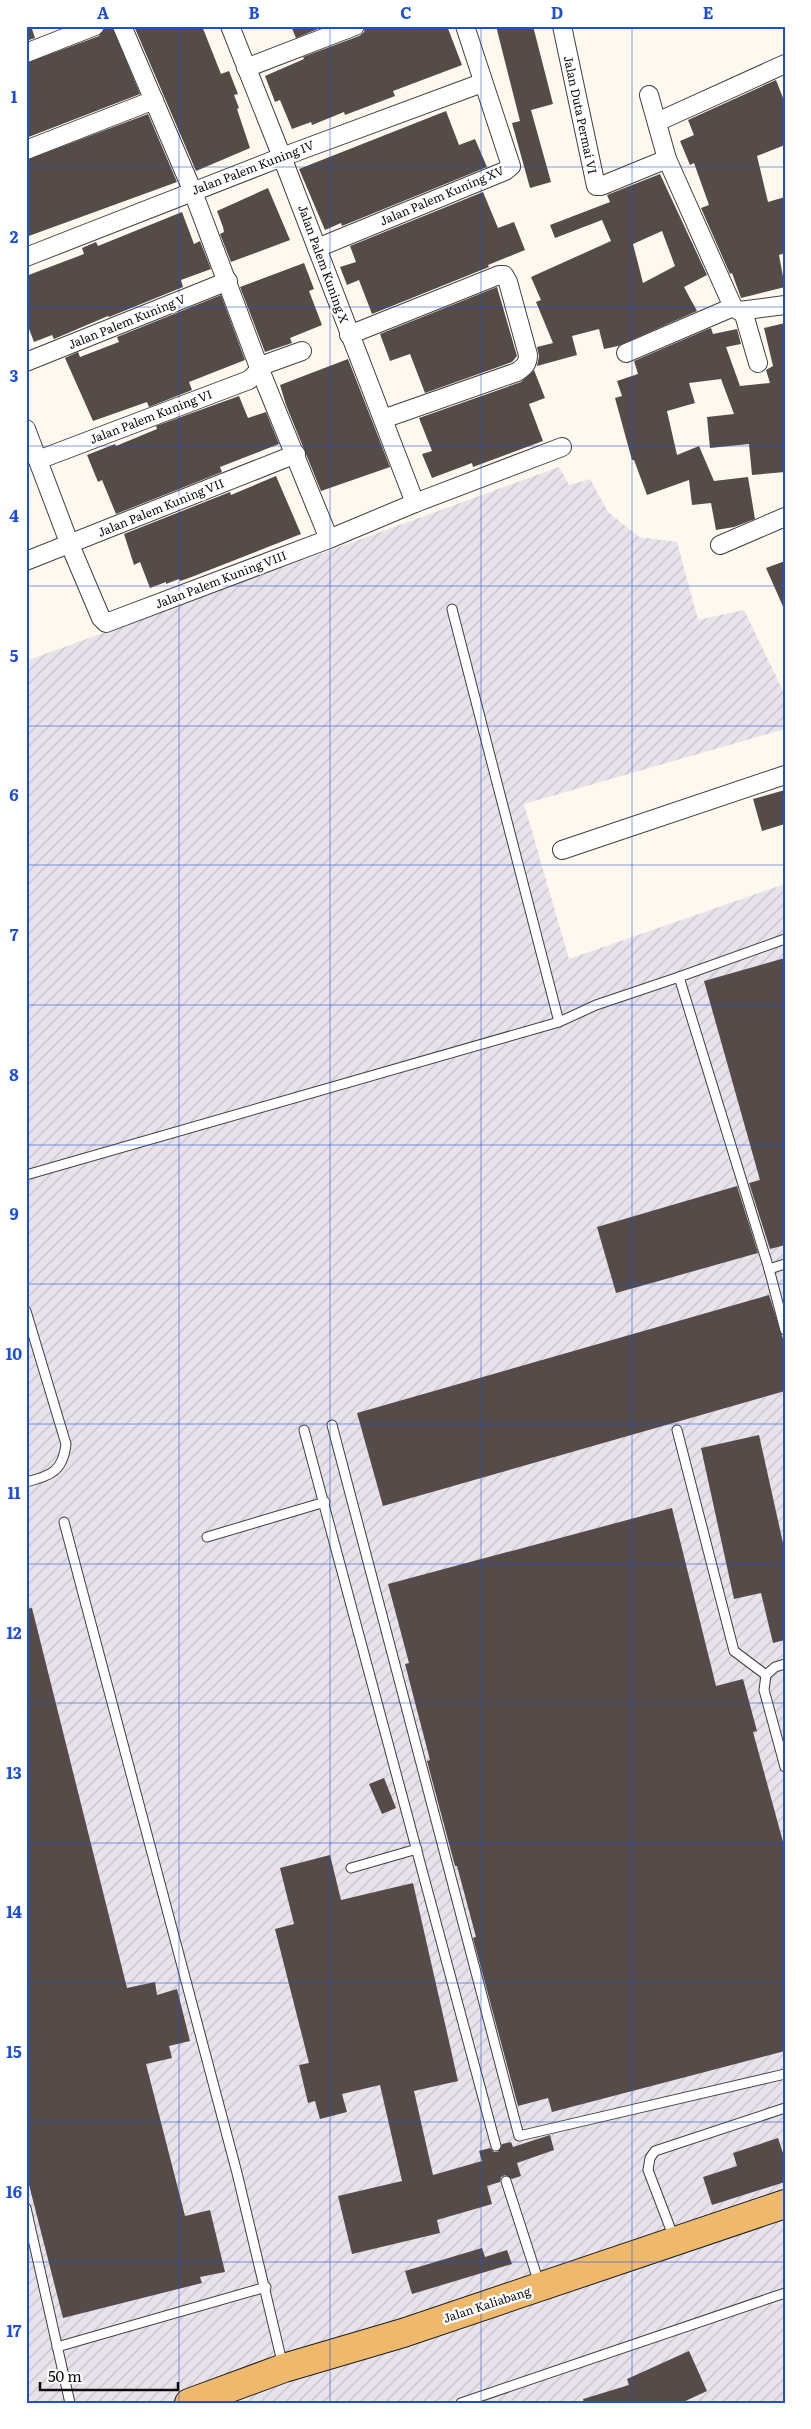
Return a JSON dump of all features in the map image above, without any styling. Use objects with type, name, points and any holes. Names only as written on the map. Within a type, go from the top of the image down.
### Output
[{"type":"main road","name":"Jalan Kaliabang","points":[[189,2403],[284,2368],[403,2333],[541,2288],[785,2204]]},
{"type":"street","points":[[26,53],[95,26]]},
{"type":"street","points":[[122,26],[193,192],[260,370],[296,454],[329,539]]},
{"type":"street","name":"Jalan Palem Kuning X","points":[[230,26],[414,502]]},
{"type":"street","points":[[246,68],[355,26]]},
{"type":"street","points":[[465,26],[482,82]]},
{"type":"street","name":"Jalan Duta Permai VI","points":[[562,26],[596,186],[601,186],[667,159]]},
{"type":"street","points":[[657,122],[785,64]]},
{"type":"street","name":"Jalan Palem Kuning IV","points":[[26,257],[282,157],[482,82]]},
{"type":"street","name":"Jalan Palem Kuning XV","points":[[317,248],[509,168],[511,162],[482,82]]},
{"type":"street","points":[[649,95],[667,159],[738,309],[758,363]]},
{"type":"street","points":[[26,150],[154,100]]},
{"type":"street","points":[[349,335],[499,275],[504,275],[508,282],[528,355],[528,362],[517,372],[383,419]]},
{"type":"street","name":"Jalan Palem Kuning V","points":[[26,362],[228,281]]},
{"type":"street","points":[[626,353],[738,309],[785,304]]},
{"type":"street","name":"Jalan Palem Kuning VI","points":[[38,460],[249,380],[273,360],[302,351]]},
{"type":"street","points":[[26,429],[70,545]]},
{"type":"street","name":"Jalan Palem Kuning VIII","points":[[70,545],[101,618],[106,623],[329,539],[414,502],[562,447]]},
{"type":"street","name":"Jalan Palem Kuning VII","points":[[26,561],[296,454]]},
{"type":"street","points":[[720,545],[785,517]]},
{"type":"street","points":[[562,850],[785,775]]},
{"type":"lane","points":[[452,609],[559,1022]]},
{"type":"lane","points":[[26,1175],[559,1022],[596,1004],[785,939]]},
{"type":"lane","points":[[679,977],[769,1268],[785,1330]]},
{"type":"lane","points":[[769,1268],[785,1264]]},
{"type":"lane","points":[[26,1311],[66,1444],[64,1459],[58,1469],[40,1478],[26,1482]]},
{"type":"lane","points":[[332,1425],[519,2136],[785,2074]]},
{"type":"lane","points":[[304,1430],[325,1502],[496,2146]]},
{"type":"lane","points":[[677,1430],[734,1652],[766,1675]]},
{"type":"lane","points":[[207,1536],[325,1502]]},
{"type":"lane","points":[[64,1522],[143,1813],[266,2287],[284,2368]]},
{"type":"lane","points":[[785,1664],[775,1667],[766,1675],[764,1690],[785,1767]]},
{"type":"lane","points":[[351,1868],[417,1849]]},
{"type":"lane","points":[[675,2241],[648,2170],[650,2158],[655,2151],[785,2108]]},
{"type":"lane","points":[[506,2180],[541,2288]]},
{"type":"lane","points":[[26,2208],[70,2403]]},
{"type":"lane","points":[[57,2347],[266,2287]]},
{"type":"lane","points":[[461,2403],[785,2292]]},
{"type":"shaded area","points":[[559,467],[569,485],[590,479],[608,512],[639,537],[677,542],[698,620],[744,610],[785,695],[785,729],[524,804],[569,959],[785,884],[785,2403],[26,2403],[26,661]]},
{"type":"building","points":[[26,26],[31,26],[35,38],[26,41]]},
{"type":"building","points":[[106,26],[112,26],[140,94],[26,138],[26,63],[99,36]]},
{"type":"building","points":[[134,26],[202,26],[221,74],[229,71],[238,94],[234,95],[239,108],[237,109],[250,148],[196,171]]},
{"type":"building","points":[[291,26],[325,26],[296,38]]},
{"type":"building","points":[[365,26],[447,26],[462,65],[393,91],[395,96],[345,115],[344,112],[312,125],[311,122],[292,129],[280,100],[275,102],[265,76],[304,59],[303,57],[359,36],[364,32]]},
{"type":"building","points":[[496,26],[533,26],[553,104],[531,110],[551,182],[530,188],[512,123],[520,121]]},
{"type":"building","points":[[776,80],[785,103],[785,145],[757,156],[768,202],[785,197],[785,253],[779,255],[785,287],[741,298],[732,273],[730,274],[701,208],[709,205],[694,163],[690,165],[680,141],[694,135],[688,120]]},
{"type":"building","points":[[446,111],[459,145],[475,139],[487,167],[342,226],[341,223],[325,230],[299,169]]},
{"type":"building","points":[[148,114],[177,182],[26,237],[26,160]]},
{"type":"building","points":[[660,174],[707,275],[684,287],[697,311],[618,346],[604,349],[599,329],[572,336],[577,355],[537,366],[539,356],[537,347],[553,343],[536,302],[541,300],[531,277],[611,241],[602,220],[555,238],[550,225],[610,202],[607,195]],"holes":[[[662,231],[675,266],[643,283],[633,244]]]},
{"type":"building","points":[[268,188],[290,240],[231,262],[220,234],[224,232],[217,211]]},
{"type":"building","points":[[483,192],[498,228],[514,222],[525,250],[488,265],[489,267],[372,314],[359,280],[347,285],[340,267],[356,262],[350,246]]},
{"type":"building","points":[[182,212],[194,244],[200,241],[211,269],[181,280],[183,287],[54,339],[52,335],[34,342],[26,321],[26,276],[84,254],[82,248],[96,242],[98,246]]},
{"type":"building","points":[[304,263],[314,289],[309,291],[322,325],[290,338],[292,343],[265,352],[240,287]]},
{"type":"building","points":[[497,287],[517,356],[512,362],[425,393],[410,354],[390,361],[380,334]]},
{"type":"building","points":[[221,295],[245,360],[189,382],[192,390],[149,407],[147,402],[93,421],[65,358],[78,352],[80,357],[119,342],[117,337]]},
{"type":"building","points":[[785,323],[785,472],[752,475],[749,444],[710,448],[707,417],[734,414],[721,379],[689,383],[695,403],[667,411],[677,455],[699,446],[714,481],[748,477],[755,519],[734,527],[716,530],[711,503],[692,505],[689,480],[647,495],[634,460],[632,460],[615,398],[622,396],[617,381],[638,374],[634,361],[711,328],[713,334],[737,329],[741,344],[726,347],[740,386],[770,383],[766,370],[773,366],[764,328]]},
{"type":"building","points":[[348,359],[390,467],[321,491],[286,405],[280,385]]},
{"type":"building","points":[[534,370],[545,398],[529,404],[543,441],[473,467],[472,463],[432,478],[422,454],[432,451],[419,418],[521,382]]},
{"type":"building","points":[[239,396],[248,418],[266,412],[279,444],[220,467],[222,472],[116,514],[102,480],[98,482],[87,455],[115,444],[116,446],[157,429],[156,426]]},
{"type":"building","points":[[276,476],[301,534],[189,578],[180,581],[179,579],[166,584],[166,582],[150,588],[140,562],[134,565],[124,534],[230,492],[231,495]]},
{"type":"building","points":[[785,561],[785,611],[766,568]]},
{"type":"building","points":[[785,790],[785,824],[762,831],[753,799]]},
{"type":"building","points":[[785,958],[785,1245],[770,1249],[749,1183],[760,1180],[704,981]]},
{"type":"building","points":[[737,1186],[758,1253],[616,1293],[597,1227]]},
{"type":"building","points":[[769,1295],[785,1345],[785,1391],[383,1506],[357,1413]]},
{"type":"building","points":[[759,1435],[785,1552],[785,1640],[773,1643],[761,1593],[734,1599],[701,1448]]},
{"type":"building","points":[[672,1508],[716,1686],[743,1679],[757,1731],[753,1732],[785,1849],[785,2051],[552,2112],[548,2098],[518,2106],[473,1938],[476,1937],[427,1761],[430,1760],[405,1664],[409,1663],[388,1584]]},
{"type":"building","points":[[32,1608],[127,1988],[155,1982],[157,1995],[177,1989],[190,2041],[169,2046],[172,2058],[146,2064],[185,2216],[210,2210],[225,2272],[200,2277],[202,2283],[63,2318],[26,2173],[26,1609]]},
{"type":"building","points":[[384,1778],[396,1808],[382,1814],[369,1784]]},
{"type":"building","points":[[330,1855],[341,1900],[413,1883],[458,2081],[414,2091],[433,2175],[482,2161],[479,2151],[490,2148],[494,2152],[498,2152],[502,2144],[511,2142],[513,2147],[550,2135],[554,2150],[517,2163],[521,2176],[512,2179],[505,2175],[501,2177],[500,2182],[487,2186],[492,2204],[437,2220],[440,2233],[352,2254],[338,2196],[402,2181],[380,2085],[342,2094],[347,2112],[320,2119],[315,2101],[308,2103],[299,2065],[309,2063],[275,1929],[294,1924],[280,1868]]},
{"type":"building","points":[[778,2138],[785,2159],[785,2182],[712,2205],[703,2177],[737,2166],[733,2153]]},
{"type":"building","points":[[482,2248],[485,2257],[507,2250],[512,2264],[412,2294],[405,2271]]},
{"type":"building","points":[[689,2351],[707,2391],[681,2403],[584,2403],[583,2399],[629,2385],[627,2379]]}]
